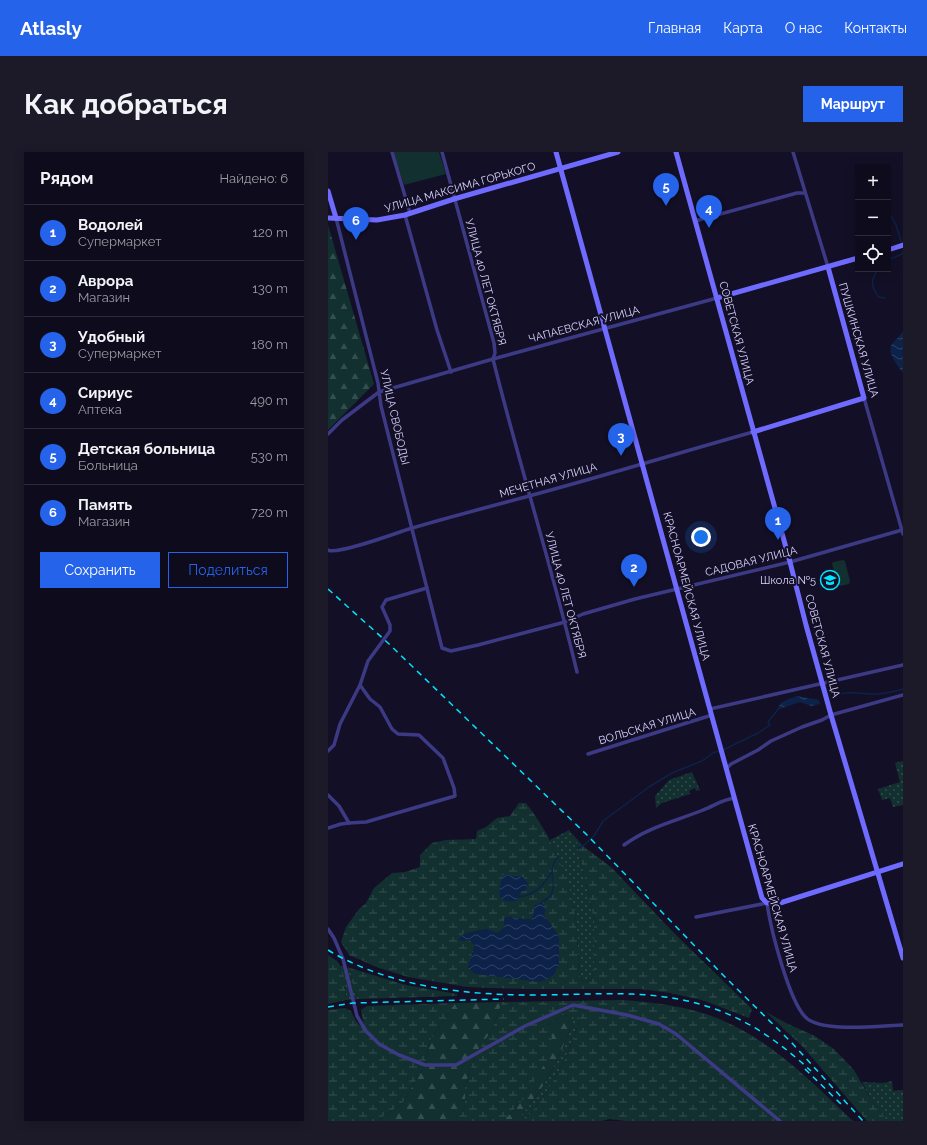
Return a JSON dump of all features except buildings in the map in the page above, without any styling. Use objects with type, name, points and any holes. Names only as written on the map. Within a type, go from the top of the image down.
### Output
[{"type":"street","points":[[392,152],[437,330],[450,372]]},
{"type":"street","name":"УЛИЦА 40 ЛЕТ ОКТЯБРЯ","points":[[442,152],[494,343],[495,353],[493,359],[506,414],[565,622],[577,672]]},
{"type":"street","name":"КРАСНОАРМЕЙСКАЯ УЛИЦА","points":[[556,152],[762,898],[767,903],[774,936],[786,979],[802,1014],[808,1020],[818,1024],[852,1027],[903,1025]]},
{"type":"street","name":"УЛИЦА МАКСИМА ГОРЬКОГО","points":[[328,218],[377,220],[407,214],[618,152]]},
{"type":"street","name":"СОВЕТСКАЯ УЛИЦА","points":[[676,152],[831,715],[903,958]]},
{"type":"street","name":"ПУШКИНСКАЯ УЛИЦА","points":[[793,152],[828,267],[903,532]]},
{"type":"street","name":"УЛИЦА СВОБОДЫ","points":[[328,191],[378,384],[383,414],[442,648]]},
{"type":"street","points":[[695,221],[797,193],[806,192]]},
{"type":"street","points":[[891,249],[903,245]]},
{"type":"street","name":"ЧАПАЕВСКАЯ УЛИЦА","points":[[328,434],[342,420],[379,392],[855,259]]},
{"type":"street","name":"МЕЧЕТНАЯ УЛИЦА","points":[[328,550],[344,549],[411,528],[753,432],[864,398]]},
{"type":"street","name":"САДОВАЯ УЛИЦА","points":[[442,648],[451,651],[565,622],[583,614],[677,588],[790,562],[903,532]]},
{"type":"street","points":[[328,751],[334,745],[340,724],[360,685],[368,661],[390,631],[390,625],[382,607],[386,600],[427,588]]},
{"type":"street","name":"ВОЛЬСКАЯ УЛИЦА","points":[[710,709],[903,665]]},
{"type":"street","points":[[328,828],[341,824],[366,822],[454,796],[454,788],[443,758],[419,735],[398,734],[392,729],[380,707],[370,699],[360,685]]},
{"type":"street","points":[[726,766],[758,750],[771,741],[831,715],[903,695]]},
{"type":"street","name":"ВОЛЬСКАЯ УЛИЦА","points":[[588,754],[712,715]]},
{"type":"street","points":[[328,795],[339,806],[349,823]]},
{"type":"street","points":[[624,845],[632,839],[664,823],[683,818],[723,800],[735,798]]},
{"type":"street","points":[[696,917],[767,903],[780,903],[903,864]]},
{"type":"street","points":[[328,929],[334,938],[343,959],[354,1003],[360,1020],[366,1030],[379,1044],[399,1055],[425,1065],[456,1065],[525,1026],[573,1005],[627,1015],[659,1024],[676,1034],[780,1121]]},
{"type":"green space","points":[[393,152],[439,152],[446,174],[404,185]]},
{"type":"green space","points":[[328,225],[374,384],[328,430]]},
{"type":"green space","points":[[845,561],[850,581],[849,584],[840,586],[832,564],[833,562]]},
{"type":"green space","points":[[903,761],[903,805],[893,807],[890,798],[882,800],[878,789],[900,782],[895,763]]},
{"type":"green space","points":[[692,772],[700,790],[696,791],[695,788],[689,791],[690,794],[662,803],[656,808],[655,796],[669,780]]},
{"type":"green space","points":[[519,803],[526,803],[552,844],[564,873],[573,905],[577,927],[579,973],[581,980],[588,982],[594,975],[594,920],[578,848],[569,830],[583,846],[611,867],[674,933],[752,1009],[749,1018],[702,1000],[670,993],[641,989],[526,989],[467,987],[408,977],[379,968],[349,955],[341,942],[346,927],[359,909],[366,903],[374,888],[392,873],[405,872],[420,867],[420,855],[432,843],[446,840],[476,839],[477,831],[486,827],[497,818],[510,816]],"holes":[[[544,915],[559,937],[468,968],[475,945],[463,934],[486,929],[498,934],[504,927],[504,920],[507,917],[532,920]]]},
{"type":"green space","points":[[569,830],[578,848],[594,920],[594,975],[588,982],[581,980],[579,973],[577,927],[572,900],[559,859],[550,840]]},
{"type":"green space","points":[[328,955],[337,961],[341,968],[345,985],[346,1000],[328,1004]]},
{"type":"green space","points":[[340,966],[350,968],[353,988],[359,999],[346,1000],[346,989]]},
{"type":"green space","points":[[350,968],[406,985],[457,994],[457,996],[359,999],[353,988]]},
{"type":"green space","points":[[621,1000],[657,1003],[693,1010],[737,1027],[773,1050],[790,1063],[853,1121],[625,1121],[610,1119],[602,1121],[524,1121],[551,1085],[570,1046],[580,1018],[563,1015],[546,1026],[552,1037],[548,1058],[523,1100],[503,1121],[456,1121],[465,1106],[465,1086],[475,1055],[492,1030],[502,1002]]},
{"type":"green space","points":[[502,1002],[492,1030],[475,1055],[465,1086],[465,1106],[456,1121],[379,1121],[382,1117],[402,1104],[425,1065],[429,1042],[455,1003]]},
{"type":"green space","points":[[455,1003],[429,1042],[425,1065],[402,1104],[382,1117],[379,1121],[328,1121],[328,1010],[345,1008],[351,1011],[356,1021],[365,1030],[361,1010],[367,1006]]},
{"type":"green space","points":[[766,1012],[815,1036],[834,1049],[854,1070],[870,1098],[887,1121],[867,1121],[803,1047]]},
{"type":"green space","points":[[563,1015],[574,1016],[564,1045],[551,1072],[535,1097],[516,1121],[503,1121],[523,1100],[546,1026]]},
{"type":"green space","points":[[574,1016],[580,1018],[564,1060],[551,1085],[524,1121],[516,1121],[535,1097],[551,1072],[564,1045]]},
{"type":"green space","points":[[892,1081],[893,1091],[903,1090],[903,1121],[887,1121],[870,1098],[862,1082],[883,1083]]},
{"type":"water","points":[[903,331],[903,373],[893,359],[890,351],[892,344]]},
{"type":"water","points":[[797,696],[819,700],[820,704],[811,706],[800,702],[780,709],[778,707],[782,702]]},
{"type":"water","points":[[503,875],[523,877],[528,883],[526,890],[521,892],[516,901],[504,900],[501,898],[499,891]]},
{"type":"water","points":[[542,902],[546,908],[544,915],[559,937],[559,965],[553,976],[540,982],[475,974],[468,968],[475,945],[469,939],[464,941],[458,940],[463,934],[486,929],[498,933],[504,927],[504,920],[507,917],[532,920],[535,905]]},
{"type":"waterway","points":[[891,216],[896,225],[901,241]]},
{"type":"waterway","points":[[891,259],[902,254],[903,252]]},
{"type":"waterway","points":[[876,272],[872,283],[874,290],[879,297],[885,298]]},
{"type":"waterway","points":[[831,699],[835,696],[846,693],[878,694],[903,689]]},
{"type":"waterway","points":[[723,750],[758,733],[770,725],[768,722],[779,708]]},
{"type":"waterway","points":[[578,848],[583,846],[594,836],[603,821],[649,787],[672,773],[702,761],[713,753],[719,751]]},
{"type":"waterway","points":[[542,902],[548,898],[552,892],[553,867],[554,862],[558,857]]},
{"type":"waterway","points":[[519,897],[534,892],[545,882],[551,873]]},
{"type":"railway","points":[[328,589],[388,643],[587,835],[723,975],[792,1043],[863,1121]]},
{"type":"railway","points":[[328,950],[350,962],[374,972],[422,985],[448,990],[523,995],[644,995],[667,997],[691,1002],[729,1014],[754,1027],[778,1043],[811,1071]]},
{"type":"railway","points":[[328,1007],[353,1003],[504,999]]},
{"type":"railway","points":[[805,1069],[841,1104]]},
{"type":"place","name":"Детская больница","points":[[666,206]]},
{"type":"place","name":"Сириус","points":[[709,228]]},
{"type":"place","name":"Память","points":[[356,240]]},
{"type":"place","name":"Удобный","points":[[621,456]]},
{"type":"place","name":"Водолей","points":[[778,540]]},
{"type":"place","name":"Школа №5","points":[[830,580]]},
{"type":"place","name":"Аврора","points":[[634,587]]}]
